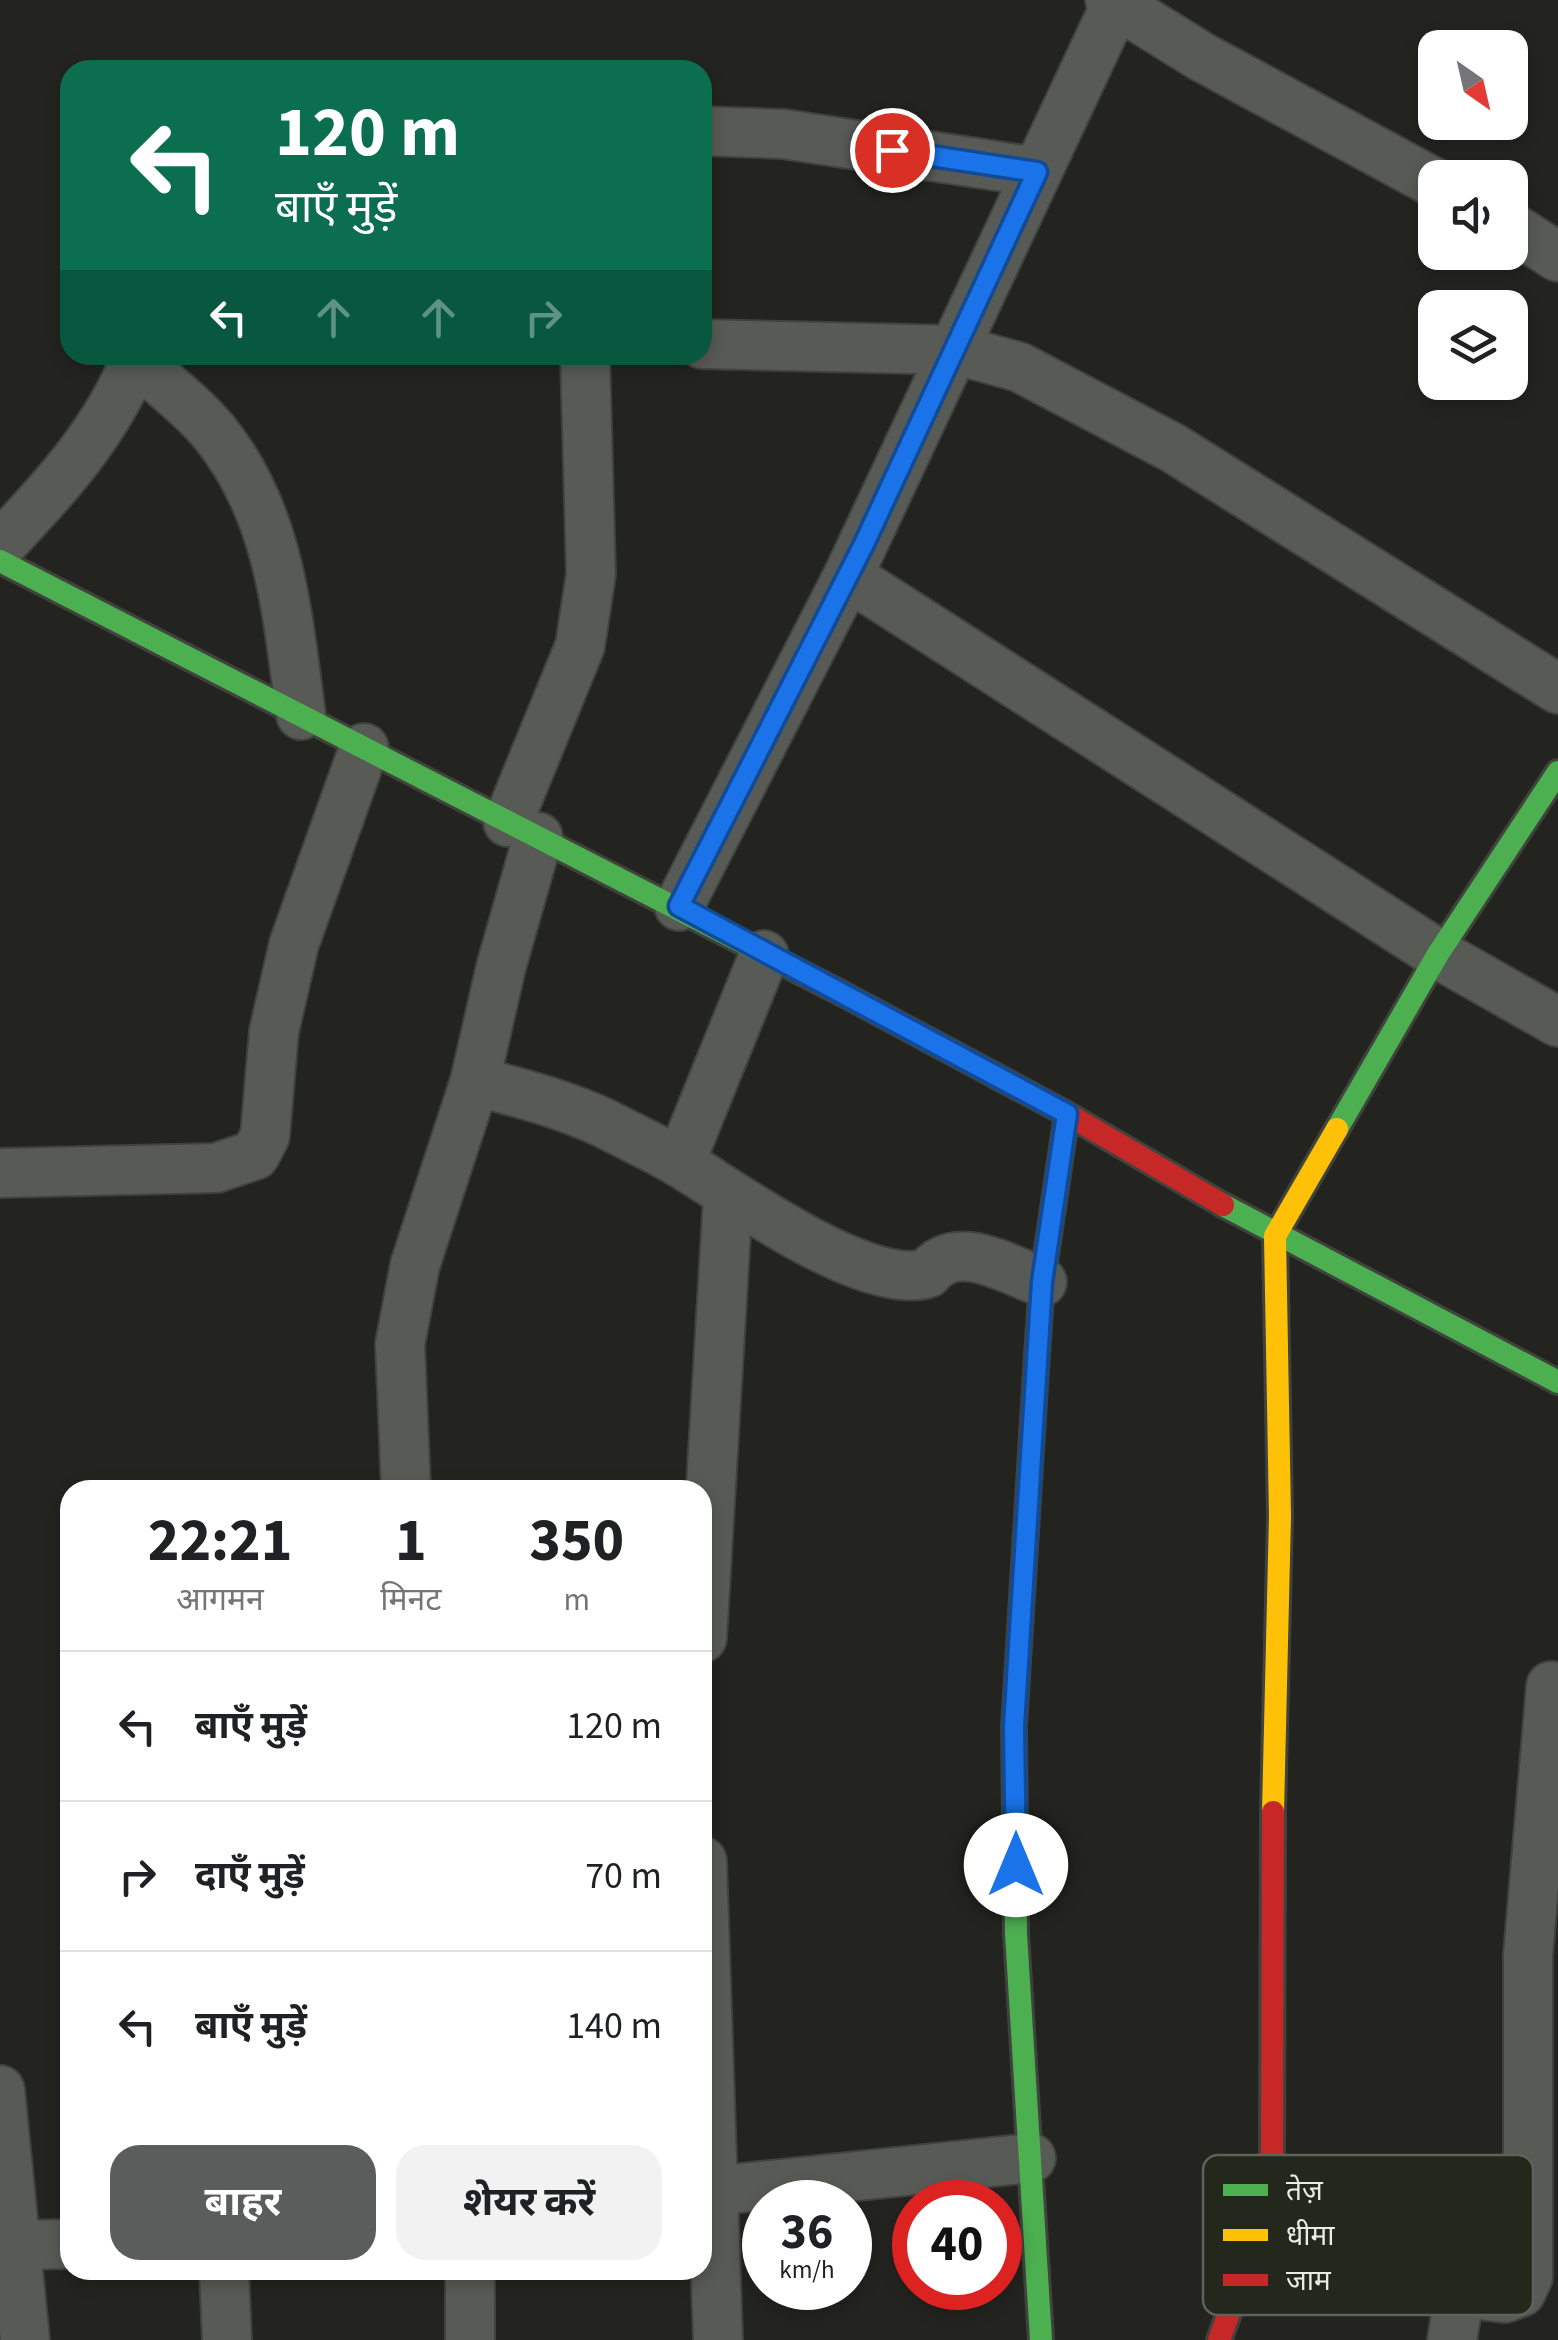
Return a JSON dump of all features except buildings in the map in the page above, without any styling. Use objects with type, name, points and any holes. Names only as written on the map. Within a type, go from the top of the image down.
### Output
[{"type":"street","points":[[679,906],[848,576],[956,350],[1113,2],[1202,56],[1418,174]]},
{"type":"street","points":[[712,131],[784,134],[1037,172]]},
{"type":"street","points":[[1528,238],[1558,257]]},
{"type":"street","points":[[712,344],[956,350],[1019,367],[1172,448],[1558,689]]},
{"type":"street","points":[[0,546],[70,472],[102,423],[132,365]]},
{"type":"street","points":[[144,365],[214,431],[250,484],[280,570],[300,715]]},
{"type":"street","points":[[406,1480],[400,1344],[415,1265],[475,1081],[501,967],[524,830],[580,646],[591,574],[585,365]]},
{"type":"street","points":[[0,561],[679,906],[1067,1114],[1275,1236],[1558,1382]]},
{"type":"street","points":[[848,576],[1438,954],[1558,1022]]},
{"type":"street","points":[[0,1173],[216,1168],[254,1155],[265,1136],[274,1031],[294,944],[364,748]]},
{"type":"street","points":[[1272,2155],[1274,1679],[1280,1516],[1275,1236],[1438,954],[1558,772]]},
{"type":"street","points":[[680,1163],[764,954]]},
{"type":"street","points":[[475,1081],[556,1104],[680,1163],[728,1197],[832,1252],[906,1277],[928,1273],[938,1261],[961,1254],[1042,1282]]},
{"type":"street","points":[[1041,2340],[1016,1934],[1014,1726],[1042,1282],[1067,1114]]},
{"type":"street","points":[[711,1480],[728,1197]]},
{"type":"street","points":[[1528,2155],[1528,1955],[1552,1686]]},
{"type":"street","points":[[0,2090],[25,2340]]},
{"type":"street","points":[[718,2340],[712,2191],[1031,2158]]},
{"type":"street","points":[[17,2245],[60,2244]]},
{"type":"street","points":[[224,2280],[226,2340]]},
{"type":"street","points":[[470,2280],[470,2340]]},
{"type":"street","points":[[1219,2340],[1229,2315]]},
{"type":"street","points":[[1452,2340],[1456,2315]]},
{"type":"traffic: fast","points":[[0,561],[843,994]]},
{"type":"traffic: fast","points":[[1337,1129],[1438,954],[1558,772]]},
{"type":"traffic: fast","points":[[1223,1205],[1558,1382]]},
{"type":"traffic: fast","points":[[1037,1354],[1014,1726],[1016,1934],[1041,2340]]},
{"type":"traffic: slow","points":[[1273,1812],[1280,1516],[1275,1236],[1337,1129]]},
{"type":"traffic: jam","points":[[843,994],[1067,1114],[1223,1205]]},
{"type":"traffic: jam","points":[[1037,1354],[1042,1282],[1067,1114]]},
{"type":"traffic: jam","points":[[1272,2155],[1273,1812]]},
{"type":"traffic: jam","points":[[1219,2340],[1228,2315]]},
{"type":"route","points":[[892,150],[1037,172],[864,544],[679,906],[1067,1114],[1042,1282],[1014,1726],[1016,1865]]}]
